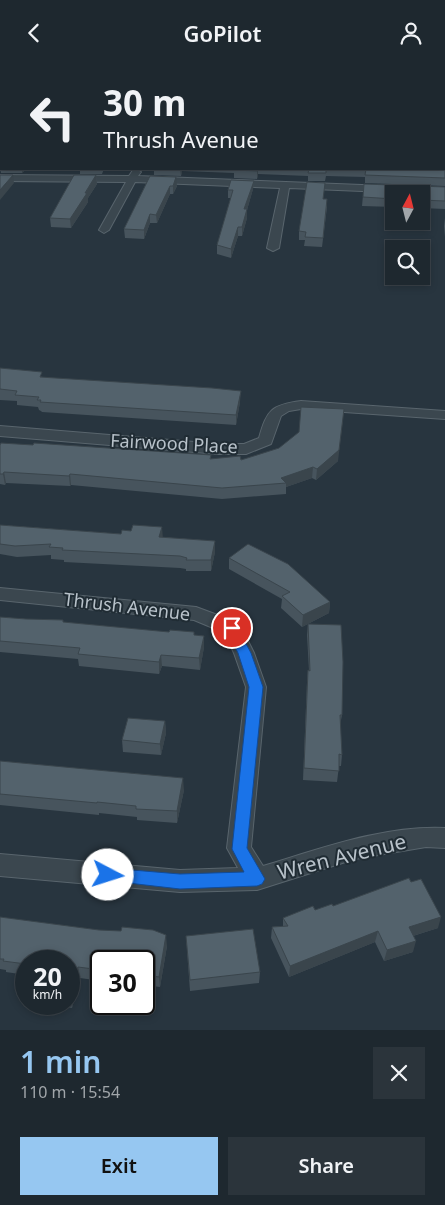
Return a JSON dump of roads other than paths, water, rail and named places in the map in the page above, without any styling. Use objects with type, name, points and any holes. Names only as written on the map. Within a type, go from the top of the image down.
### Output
[{"type":"street","points":[[104,230],[137,170]]},
{"type":"street","points":[[0,178],[132,179],[385,189]]},
{"type":"street","points":[[273,248],[285,185]]},
{"type":"street","name":"Fairwood Place","points":[[0,431],[218,449],[246,449],[266,441],[274,415],[284,407],[301,405],[445,415]]},
{"type":"street","name":"Thrush Avenue","points":[[0,593],[196,614],[232,628],[244,653],[256,687],[239,849],[257,879]]},
{"type":"street","name":"Wren Avenue","points":[[0,865],[180,881],[257,879],[355,849],[426,837],[445,838]]}]
